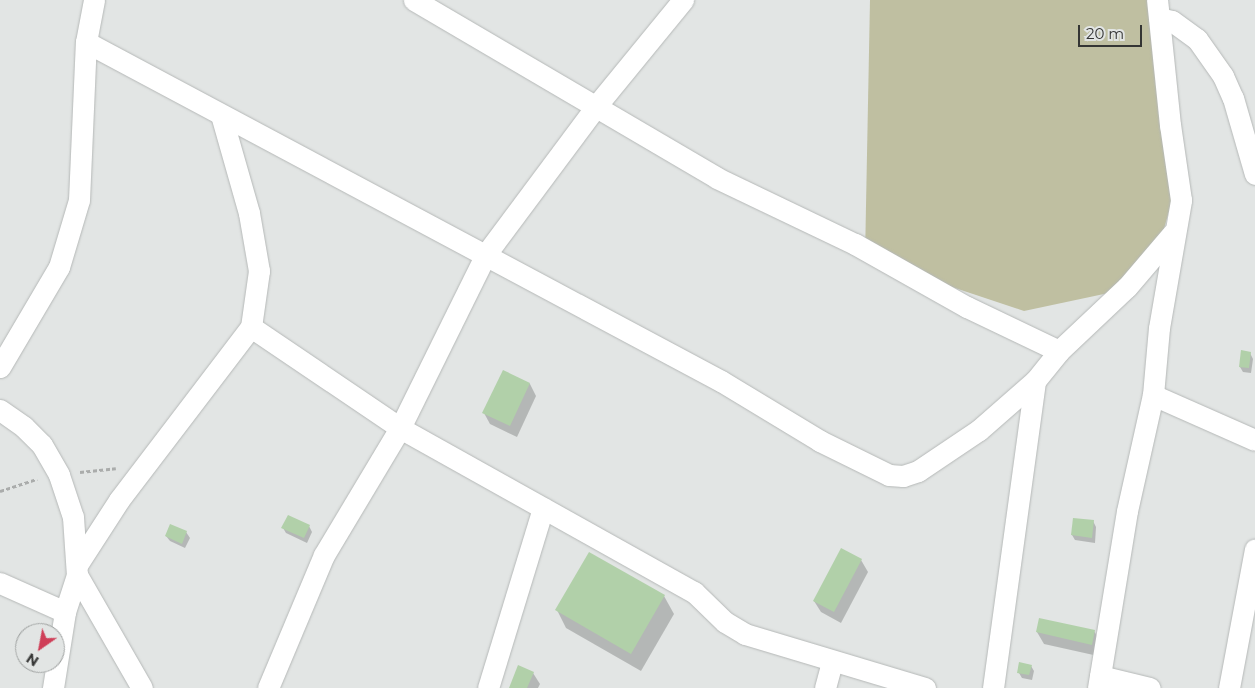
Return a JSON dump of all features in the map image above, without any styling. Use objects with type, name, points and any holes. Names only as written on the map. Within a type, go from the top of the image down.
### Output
[{"type":"street","points":[[0,367],[59,267],[79,200],[86,42],[94,0]]},
{"type":"street","points":[[414,0],[597,105],[717,178],[855,244],[966,307],[1059,351]]},
{"type":"street","points":[[268,688],[324,555],[400,428],[486,254],[597,105],[679,2]]},
{"type":"street","points":[[1158,9],[1197,39],[1223,76],[1233,98],[1255,174]]},
{"type":"street","points":[[1150,688],[1099,682],[1127,511],[1153,395],[1174,233],[1181,200],[1158,9]]},
{"type":"street","points":[[86,42],[722,381],[820,440],[889,475],[903,476],[918,471],[979,430],[1036,381],[1059,351],[1127,287],[1174,233]]},
{"type":"street","points":[[53,688],[65,612],[77,570],[118,500],[251,327],[259,271],[249,213],[221,115]]},
{"type":"street","points":[[251,327],[400,428],[694,592],[725,622],[745,634],[832,662],[925,688]]},
{"type":"street","points":[[992,688],[1036,381]]},
{"type":"street","points":[[1153,395],[1255,440]]},
{"type":"street","points":[[0,410],[24,427],[42,445],[59,475],[73,517],[77,570],[142,688]]},
{"type":"street","points":[[488,688],[543,508]]},
{"type":"street","points":[[1230,688],[1255,550]]},
{"type":"street","points":[[0,583],[65,612]]},
{"type":"street","points":[[825,688],[832,662]]},
{"type":"green space","points":[[870,0],[1160,0],[1179,176],[1158,250],[1118,291],[1024,311],[865,258]]},
{"type":"building","points":[[1241,350],[1251,352],[1249,368],[1239,367]]},
{"type":"building","points":[[503,370],[530,383],[510,426],[482,413]]},
{"type":"building","points":[[288,515],[310,525],[304,538],[281,528]]},
{"type":"building","points":[[1073,518],[1094,520],[1092,538],[1071,535]]},
{"type":"building","points":[[170,524],[187,531],[182,544],[165,536]]},
{"type":"building","points":[[841,548],[862,559],[834,612],[813,601]]},
{"type":"building","points":[[589,552],[665,595],[631,654],[555,610]]},
{"type":"building","points":[[1039,618],[1095,630],[1092,645],[1036,632]]},
{"type":"building","points":[[1019,662],[1032,665],[1029,675],[1017,673]]},
{"type":"building","points":[[518,665],[534,672],[527,688],[509,688]]}]
